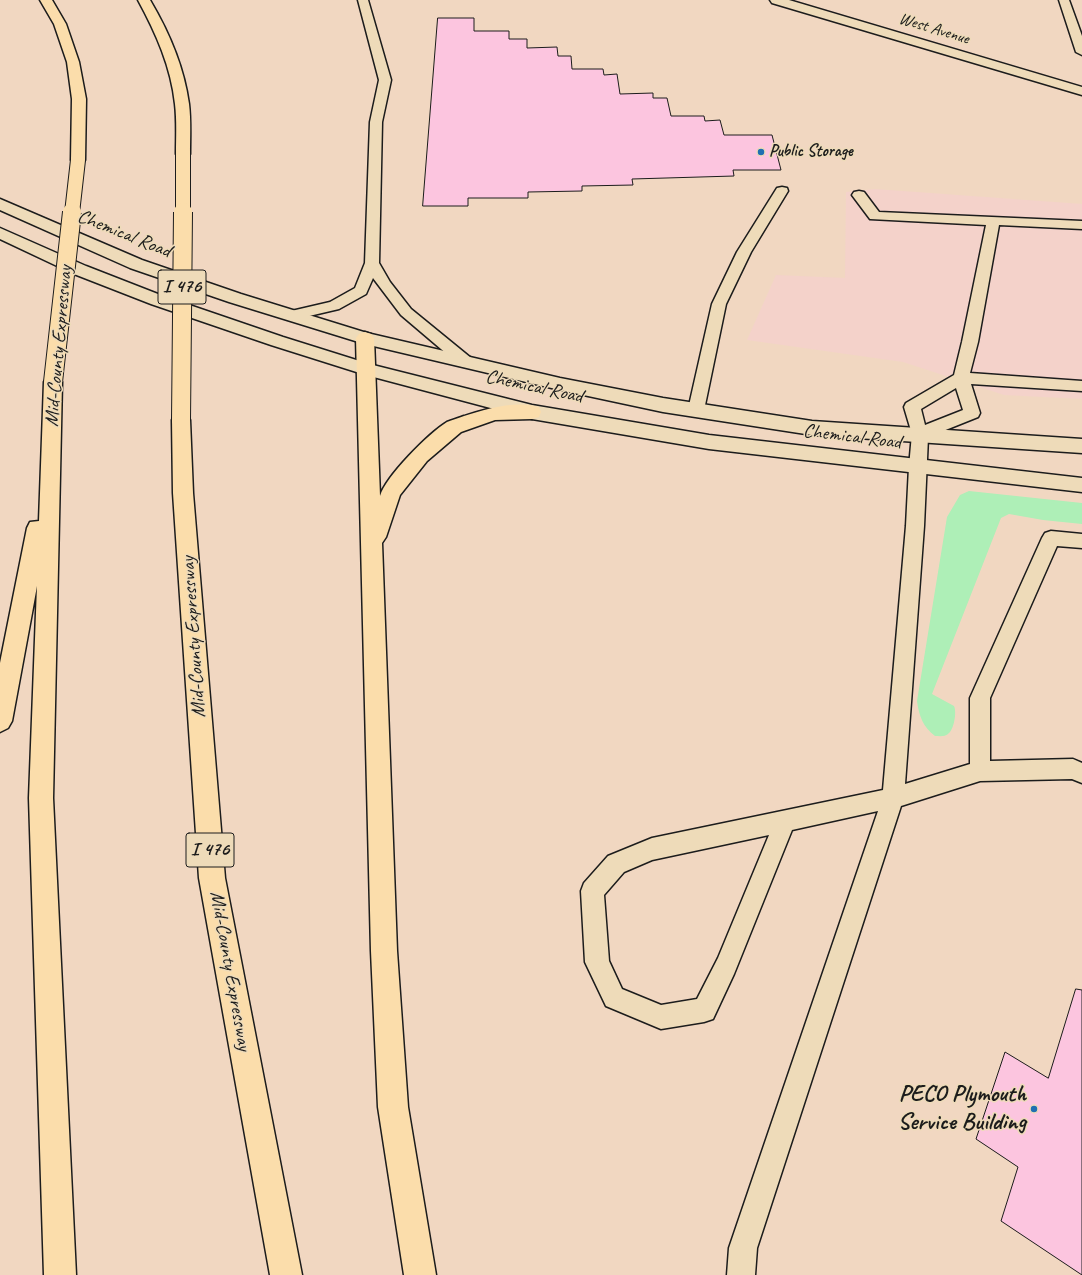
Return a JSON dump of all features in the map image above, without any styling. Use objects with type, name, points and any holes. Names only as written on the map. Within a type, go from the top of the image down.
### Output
[{"type":"highway","name":"Mid-County Expressway","points":[[46,0],[60,24],[72,62],[79,99],[78,160],[53,382],[49,464],[41,798],[60,1275]]},
{"type":"highway","name":"Mid-County Expressway","points":[[144,0],[165,41],[175,70],[182,105],[181,420],[183,493],[212,878],[286,1275]]},
{"type":"highway","points":[[365,338],[384,928],[393,1106],[420,1275]]},
{"type":"highway","points":[[372,552],[391,492],[420,456],[454,427],[494,413],[532,412]]},
{"type":"highway","points":[[0,721],[49,464]]},
{"type":"main road","name":"West Avenue","points":[[776,0],[1082,91]]},
{"type":"main road","name":"Chemical Road","points":[[0,204],[136,264],[235,298],[365,338],[466,362],[663,405],[812,428],[1082,446]]},
{"type":"main road","name":"Chemical Road","points":[[0,233],[80,270],[157,300],[277,341],[366,369],[532,412],[708,442],[1082,485]]},
{"type":"lane","points":[[292,316],[334,306],[361,291],[372,263],[376,122],[385,80],[364,0]]},
{"type":"lane","points":[[1064,0],[1082,52]]},
{"type":"lane","points":[[696,410],[719,304],[744,252],[782,190]]},
{"type":"lane","points":[[859,194],[875,216],[1082,226]]},
{"type":"lane","points":[[920,434],[972,413],[960,378],[970,342],[994,221]]},
{"type":"lane","points":[[372,263],[384,284],[406,312],[466,362]]},
{"type":"lane","points":[[741,1275],[743,1248],[893,798],[915,526],[917,467],[920,434],[912,407],[960,378],[1082,386]]},
{"type":"lane","points":[[980,770],[980,698],[1051,538],[1082,541]]},
{"type":"lane","points":[[785,821],[726,966],[704,1010],[661,1017],[614,998],[597,962],[592,891],[616,864],[652,849],[893,798],[980,770],[1074,769],[1082,773]]},
{"type":"shaded area","points":[[875,189],[1082,204],[1082,399],[1004,395],[903,362],[747,340],[776,275],[845,278],[846,192]]},
{"type":"green space","points":[[969,491],[1082,503],[1082,524],[1043,520],[1009,514],[1001,518],[932,694],[954,706],[955,709],[954,721],[950,732],[945,736],[935,736],[927,729],[922,721],[917,701],[947,517],[960,495]]},
{"type":"building","points":[[438,18],[474,18],[474,31],[509,31],[509,39],[527,39],[527,48],[557,47],[558,56],[571,56],[572,69],[603,69],[604,75],[617,74],[620,94],[653,93],[653,98],[667,98],[671,116],[704,116],[705,121],[720,120],[724,135],[772,135],[781,170],[733,170],[734,176],[632,179],[633,185],[582,186],[582,191],[528,192],[528,198],[468,198],[468,206],[423,206]]},
{"type":"building","name":"PECO Plymouth Service Building","points":[[1076,989],[1082,990],[1082,1275],[1001,1221],[1018,1167],[976,1139],[1005,1052],[1048,1078]]},
{"type":"place","name":"Public Storage","points":[[761,152]]},
{"type":"place","name":"PECO Plymouth Service Building","points":[[1034,1109]]}]
